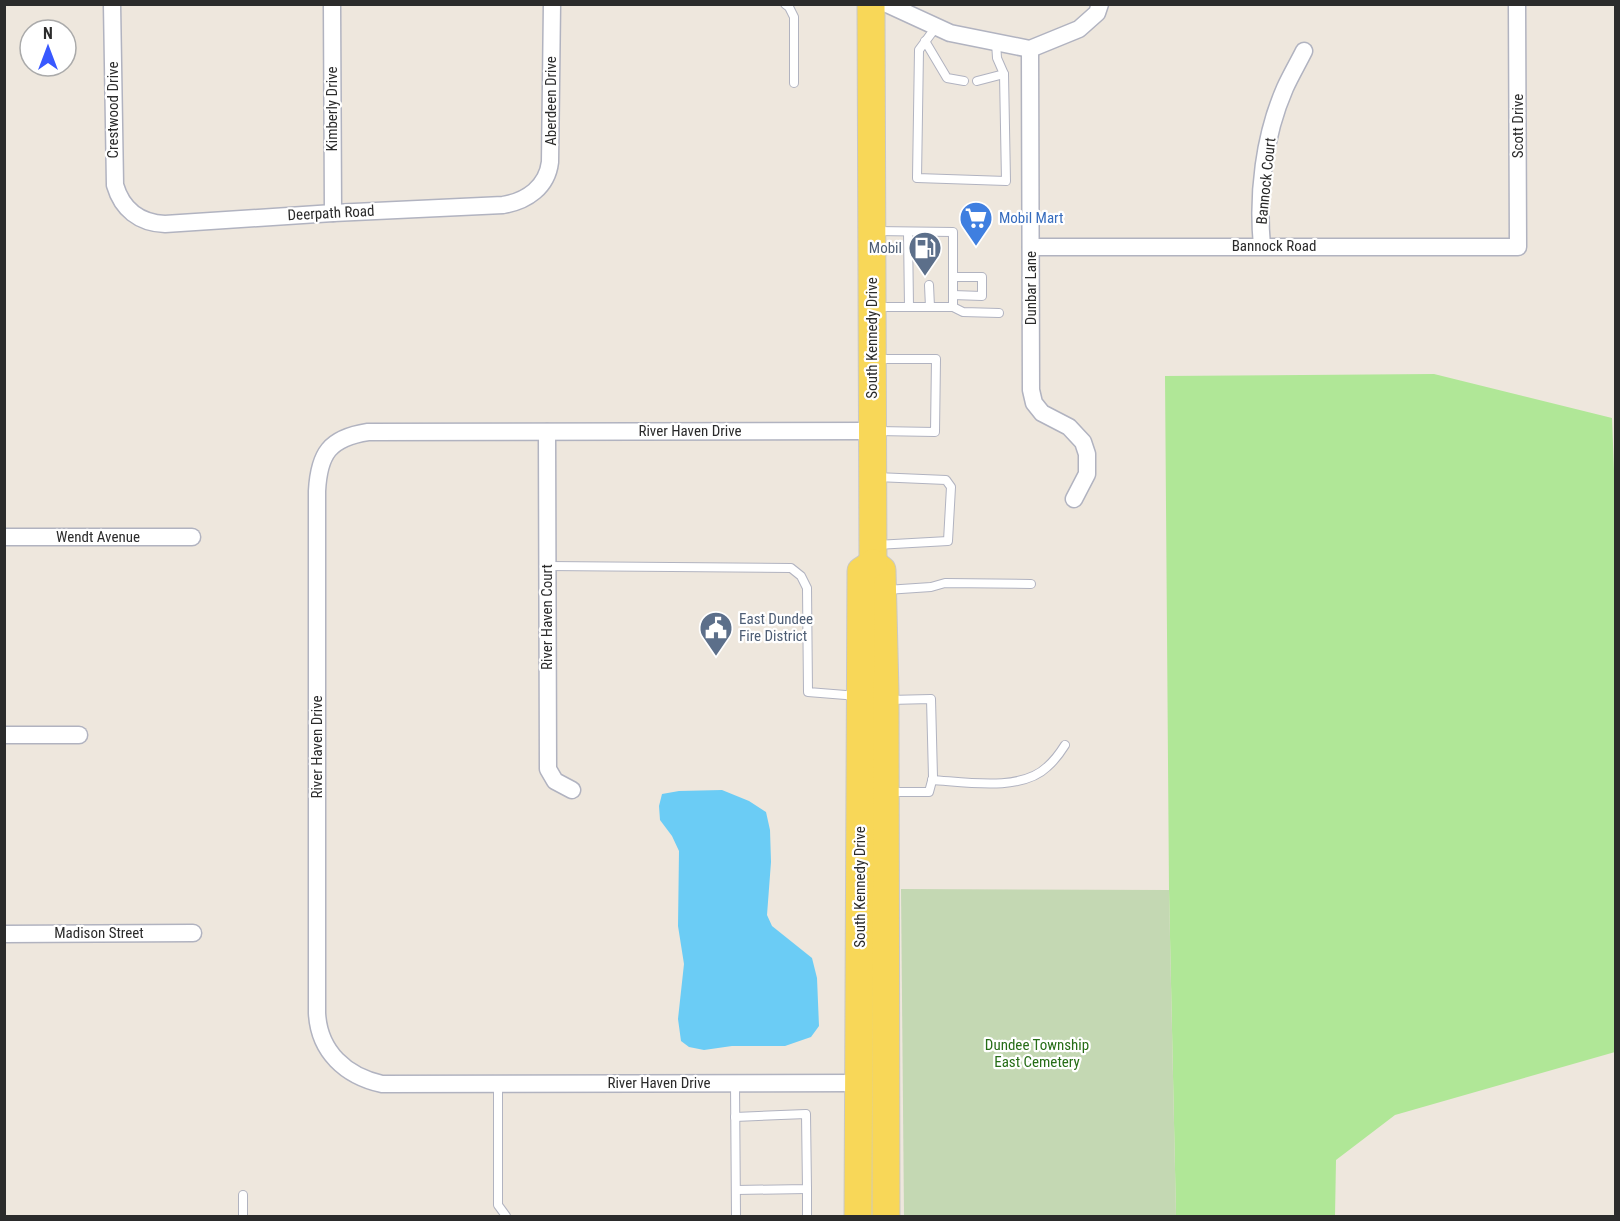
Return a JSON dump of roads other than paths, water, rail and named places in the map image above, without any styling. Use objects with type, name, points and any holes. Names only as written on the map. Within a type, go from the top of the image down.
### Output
[{"type":"main road","name":"South Kennedy Drive","points":[[858,1216],[859,1083],[873,698],[882,590],[882,570],[873,554],[871,4]]},
{"type":"main road","name":"South Kennedy Drive","points":[[873,554],[861,571],[885,792],[886,1216]]},
{"type":"street","name":"Crestwood Drive","points":[[112,4],[114,176],[118,196],[129,211]]},
{"type":"street","name":"Kimberly Drive","points":[[332,4],[333,213]]},
{"type":"street","name":"Aberdeen Drive","points":[[534,192],[546,178],[550,162],[552,4]]},
{"type":"street","points":[[887,4],[950,33],[1030,49],[1079,29],[1097,13],[1101,4]]},
{"type":"street","name":"Scott Drive","points":[[1517,4],[1518,247]]},
{"type":"street","name":"Dunbar Lane","points":[[1030,49],[1031,390],[1034,403],[1042,413],[1069,427],[1083,442],[1087,454],[1087,474],[1074,499]]},
{"type":"street","name":"Bannock Court","points":[[1262,246],[1260,224],[1264,162],[1271,130],[1285,88],[1304,51]]},
{"type":"street","name":"Deerpath Road","points":[[129,211],[144,220],[165,224],[503,205],[519,201],[534,192]]},
{"type":"street","name":"Bannock Road","points":[[1031,247],[1518,247]]},
{"type":"street","name":"River Haven Drive","points":[[859,1083],[382,1084],[350,1072],[339,1064],[318,1026],[317,1013],[317,476],[320,463],[328,451],[339,442],[358,434],[872,431]]},
{"type":"street","name":"River Haven Court","points":[[547,432],[548,769],[555,781],[572,790]]},
{"type":"street","name":"Wendt Avenue","points":[[4,537],[192,537]]},
{"type":"street","points":[[4,735],[79,735]]},
{"type":"street","name":"Madison Street","points":[[4,934],[193,933]]},
{"type":"lane","points":[[785,4],[794,17],[794,83]]},
{"type":"lane","points":[[936,27],[919,50],[917,178],[1006,181],[1004,74],[997,58],[996,42]]},
{"type":"lane","points":[[925,41],[947,78],[963,81]]},
{"type":"lane","points":[[976,81],[1004,74]]},
{"type":"lane","points":[[872,231],[953,232],[953,307]]},
{"type":"lane","points":[[908,232],[909,307]]},
{"type":"lane","points":[[929,232],[929,252]]},
{"type":"lane","points":[[953,277],[982,277],[982,296],[953,295]]},
{"type":"lane","points":[[929,285],[930,307]]},
{"type":"lane","points":[[872,307],[953,307],[963,312],[999,313]]},
{"type":"lane","points":[[872,359],[936,359],[935,432],[872,431]]},
{"type":"lane","points":[[872,477],[946,480],[951,487],[948,541],[873,554]]},
{"type":"lane","points":[[547,566],[791,568],[799,573],[807,588],[808,692],[873,698],[931,699],[932,780],[929,792],[885,792]]},
{"type":"lane","points":[[882,590],[931,587],[945,583],[1031,584]]},
{"type":"lane","points":[[932,780],[1002,784],[1032,777],[1047,768],[1065,746]]},
{"type":"lane","points":[[498,1083],[498,1204],[506,1216]]},
{"type":"lane","points":[[735,1083],[736,1216]]},
{"type":"lane","points":[[735,1117],[806,1114],[807,1216]]},
{"type":"lane","points":[[736,1190],[807,1189]]},
{"type":"lane","points":[[243,1194],[243,1216]]},
{"type":"water","points":[[722,790],[749,801],[766,812],[770,830],[771,862],[767,915],[772,926],[812,958],[817,978],[819,1026],[811,1037],[785,1046],[732,1046],[704,1050],[689,1047],[681,1041],[678,1019],[684,964],[678,926],[679,851],[672,836],[660,820],[659,806],[662,794],[679,791]]},
{"type":"place","name":"Mobil Mart","points":[[976,247]]},
{"type":"place","name":"Mobil","points":[[925,277]]},
{"type":"place","name":"East Dundee Fire District","points":[[716,657]]},
{"type":"park label","name":"Dundee Township East Cemetery","points":[[1037,1054]]}]
